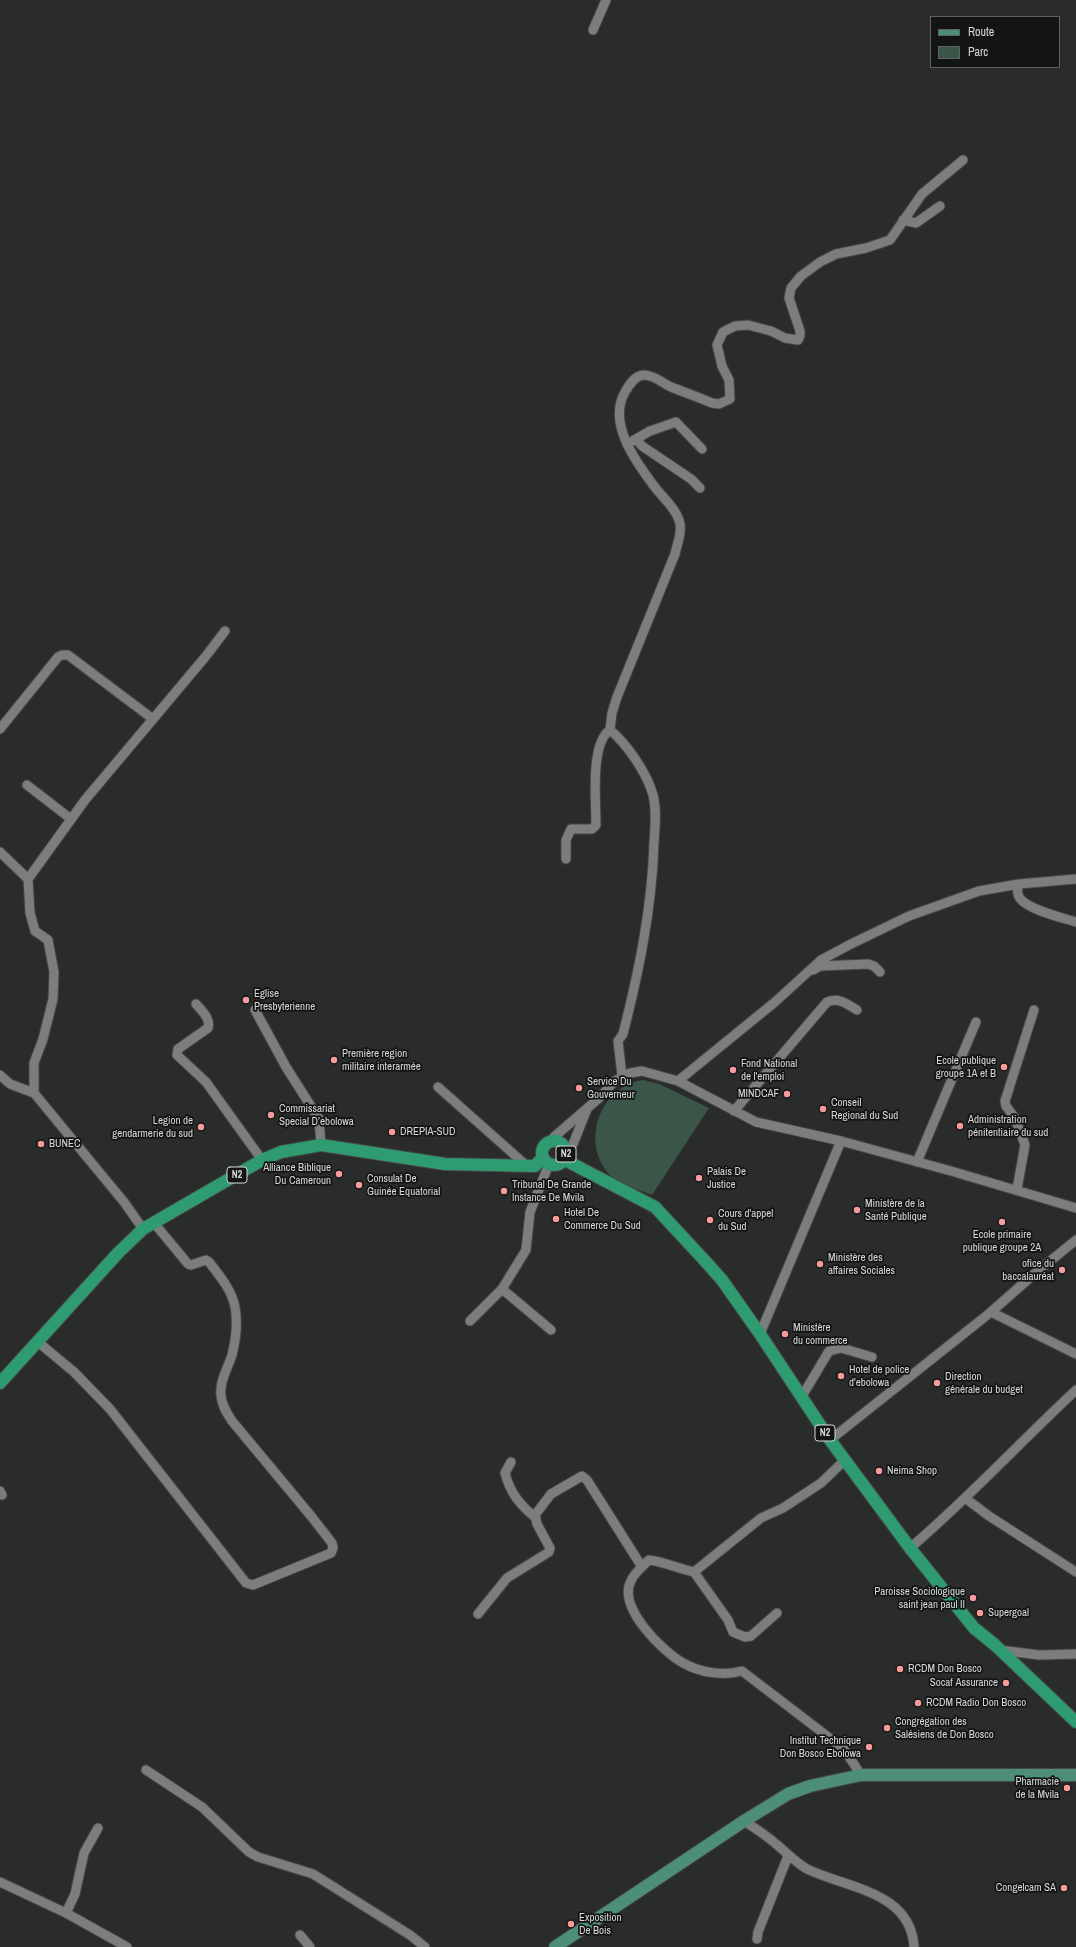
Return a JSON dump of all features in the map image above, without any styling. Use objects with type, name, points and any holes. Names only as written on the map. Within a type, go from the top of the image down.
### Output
[{"type":"highway","name":"N2","points":[[0,1383],[118,1253],[143,1229],[262,1160],[281,1152],[321,1145],[445,1164],[536,1166],[546,1161],[558,1165],[565,1158],[566,1151],[560,1143],[551,1142],[544,1148],[546,1161]]},
{"type":"highway","name":"N2","points":[[565,1158],[655,1207],[722,1280],[760,1334],[830,1440],[910,1548],[974,1628],[1000,1650],[1076,1722]]},
{"type":"main road","points":[[555,1947],[744,1821],[788,1794],[810,1786],[861,1775],[1076,1775]]},
{"type":"street","points":[[593,30],[606,0]]},
{"type":"street","points":[[566,859],[566,840],[572,829],[592,829],[596,825],[595,763],[604,734],[610,730],[612,713],[617,697],[675,554],[680,536],[680,523],[672,508],[654,486],[627,444],[620,422],[620,399],[631,381],[643,375],[653,377],[668,385],[712,403],[719,404],[730,400],[729,380],[722,366],[717,345],[723,332],[735,326],[748,325],[771,331],[785,338],[798,340],[800,331],[789,298],[791,288],[801,276],[820,262],[836,254],[871,247],[890,240],[922,194],[963,160]]},
{"type":"street","points":[[903,220],[916,223],[940,206]]},
{"type":"street","points":[[627,444],[650,431],[676,422],[702,449]]},
{"type":"street","points":[[636,439],[642,446],[691,479],[700,488]]},
{"type":"street","points":[[34,1093],[34,1063],[49,1014],[52,999],[54,972],[48,940],[35,931],[30,913],[28,879],[85,800],[225,631]]},
{"type":"street","points":[[0,729],[58,657],[62,655],[68,655],[153,719]]},
{"type":"street","points":[[610,730],[624,742],[644,775],[652,795],[654,810],[654,867],[644,943],[623,1034],[618,1041],[622,1076]]},
{"type":"street","points":[[27,785],[71,819]]},
{"type":"street","points":[[0,852],[28,879]]},
{"type":"street","points":[[678,1081],[775,1002],[821,960],[909,916],[979,891],[1019,884],[1076,879]]},
{"type":"street","points":[[1019,884],[1018,894],[1021,900],[1028,905],[1076,922]]},
{"type":"street","points":[[804,974],[820,966],[841,964],[868,964],[874,966],[880,972]]},
{"type":"street","points":[[734,1111],[827,1002],[833,1000],[842,1001],[857,1010]]},
{"type":"street","points":[[196,1004],[208,1019],[210,1024],[208,1028],[178,1049],[177,1055],[206,1082],[262,1160]]},
{"type":"street","points":[[255,1010],[286,1067],[319,1118],[321,1145]]},
{"type":"street","points":[[1017,1189],[1025,1145],[1015,1118],[1006,1106],[1005,1101],[1034,1010]]},
{"type":"street","points":[[918,1162],[976,1022]]},
{"type":"street","points":[[551,1142],[554,1137],[587,1109],[615,1081],[622,1076],[642,1071],[678,1081],[756,1122],[841,1141],[1017,1189],[1076,1208]]},
{"type":"street","points":[[0,1075],[10,1084],[34,1093],[124,1202],[143,1229]]},
{"type":"street","points":[[438,1087],[527,1166]]},
{"type":"street","points":[[565,1158],[573,1144],[587,1109]]},
{"type":"street","points":[[760,1334],[841,1141]]},
{"type":"street","points":[[470,1321],[502,1289],[526,1250],[530,1212],[546,1161]]},
{"type":"street","points":[[38,1342],[74,1372],[110,1408],[246,1583],[253,1585],[331,1553],[333,1548],[332,1543],[312,1516],[232,1421],[223,1406],[220,1395],[221,1383],[231,1355],[237,1330],[235,1306],[229,1290],[206,1260],[192,1265],[188,1264],[154,1222]]},
{"type":"street","points":[[830,1440],[992,1312],[1033,1275],[1076,1240]]},
{"type":"street","points":[[502,1289],[551,1330]]},
{"type":"street","points":[[992,1312],[1076,1354]]},
{"type":"street","points":[[801,1398],[829,1351],[841,1348],[872,1357]]},
{"type":"street","points":[[910,1548],[965,1498],[1026,1436],[1076,1390]]},
{"type":"street","points":[[694,1572],[761,1518],[783,1508],[821,1482],[845,1460]]},
{"type":"street","points":[[511,1462],[505,1473],[508,1486],[520,1504],[536,1518]]},
{"type":"street","points":[[478,1614],[508,1578],[549,1552],[550,1548],[537,1524],[535,1515],[551,1494],[582,1476],[588,1480],[642,1567]]},
{"type":"street","points":[[965,1498],[988,1516],[1076,1572]]},
{"type":"street","points":[[777,1613],[751,1636],[745,1637],[733,1632],[728,1620],[694,1572],[649,1560],[630,1581],[628,1595],[631,1608],[653,1639],[668,1652],[684,1663],[710,1673],[732,1674],[742,1671],[844,1749],[861,1775]]},
{"type":"street","points":[[1000,1650],[1039,1655],[1076,1654]]},
{"type":"street","points":[[146,1770],[202,1807],[249,1852],[258,1857],[313,1874],[410,1935],[425,1947]]},
{"type":"street","points":[[744,1821],[762,1832],[788,1856],[807,1869],[871,1892],[899,1910],[909,1927],[914,1947]]},
{"type":"street","points":[[66,1913],[75,1894],[84,1853],[98,1828]]},
{"type":"street","points":[[757,1939],[758,1932],[788,1856]]},
{"type":"street","points":[[0,1882],[66,1913],[127,1947]]},
{"type":"street","points":[[300,1935],[310,1947]]},
{"type":"green space","points":[[643,1080],[659,1084],[709,1108],[652,1195],[624,1184],[610,1175],[601,1162],[596,1148],[596,1133],[599,1118],[605,1105],[615,1093],[628,1085]]},
{"type":"place","name":"Eglise Presbyterienne","points":[[246,1000]]},
{"type":"place","name":"Première region militaire interarmée","points":[[334,1060]]},
{"type":"place","name":"Ecole publique groupe 1A et B","points":[[1004,1067]]},
{"type":"place","name":"Fond National de l'emploi","points":[[733,1070]]},
{"type":"place","name":"Service Du Gouverneur","points":[[579,1088]]},
{"type":"place","name":"MINDCAF","points":[[787,1094]]},
{"type":"place","name":"Conseil Regional du Sud","points":[[823,1109]]},
{"type":"place","name":"Commissariat Special D’ebolowa","points":[[271,1115]]},
{"type":"place","name":"Administration pénitentiaire du sud","points":[[960,1126]]},
{"type":"place","name":"Legion de gendarmerie du sud","points":[[201,1127]]},
{"type":"place","name":"DREPIA-SUD","points":[[392,1132]]},
{"type":"place","name":"BUNEC","points":[[41,1144]]},
{"type":"place","name":"Alliance Biblique Du Cameroun","points":[[339,1174]]},
{"type":"place","name":"Palais De Justice","points":[[699,1178]]},
{"type":"place","name":"Consulat De Guinée Equatorial","points":[[359,1185]]},
{"type":"place","name":"Tribunal De Grande Instance De Mvila","points":[[504,1191]]},
{"type":"place","name":"Ministère de la Santé Publique","points":[[857,1210]]},
{"type":"place","name":"Hotel De Commerce Du Sud","points":[[556,1219]]},
{"type":"place","name":"Cours d'appel du Sud","points":[[710,1220]]},
{"type":"place","name":"Ecole primaire publique groupe 2A","points":[[1002,1222]]},
{"type":"place","name":"Ministère des affaires Sociales","points":[[820,1264]]},
{"type":"place","name":"ofice du baccalauréat","points":[[1062,1270]]},
{"type":"place","name":"Ministère du commerce","points":[[785,1334]]},
{"type":"place","name":"Hotel de police d'ebolowa","points":[[841,1376]]},
{"type":"place","name":"Direction générale du budget","points":[[937,1383]]},
{"type":"place","name":"Neima Shop","points":[[879,1471]]},
{"type":"place","name":"Paroisse Sociologique saint jean paul II","points":[[973,1598]]},
{"type":"place","name":"Supergoal","points":[[980,1613]]},
{"type":"place","name":"RCDM Don Bosco","points":[[900,1669]]},
{"type":"place","name":"Socaf Assurance","points":[[1006,1683]]},
{"type":"place","name":"RCDM Radio Don Bosco","points":[[918,1703]]},
{"type":"place","name":"Congrégation des Salésiens de Don Bosco","points":[[887,1728]]},
{"type":"place","name":"Institut Technique Don Bosco Ebolowa","points":[[869,1747]]},
{"type":"place","name":"Pharmacie de la Mvila","points":[[1067,1788]]},
{"type":"place","name":"Congelcam SA","points":[[1064,1888]]},
{"type":"place","name":"Exposition De Bois","points":[[571,1924]]}]
